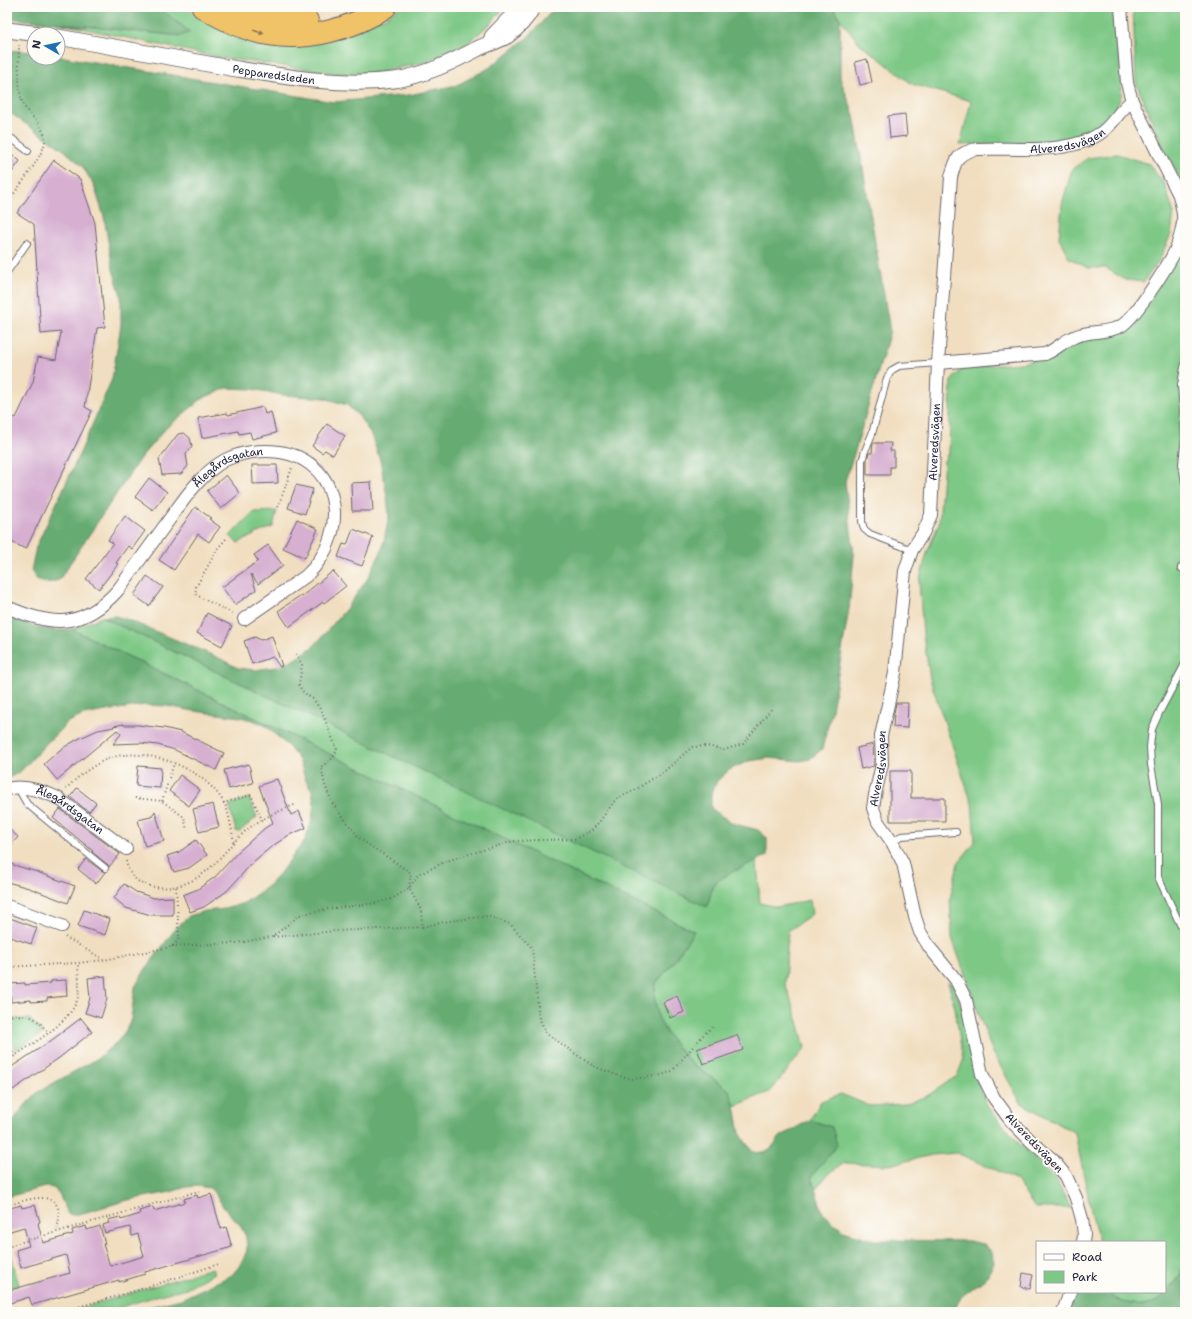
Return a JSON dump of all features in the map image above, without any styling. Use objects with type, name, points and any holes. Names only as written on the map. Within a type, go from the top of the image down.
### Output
[{"type":"highway","points":[[203,7],[222,19],[241,26],[268,34],[294,36],[325,33],[350,26],[385,7]]},
{"type":"highway","points":[[241,7],[258,16],[284,20],[307,21],[334,16],[353,7]]},
{"type":"street","name":"Pepparedsleden","points":[[485,45],[513,15],[516,7]]},
{"type":"street","name":"Pepparedsleden","points":[[66,38],[277,76],[322,81],[352,82],[395,80],[433,70],[507,36],[527,17],[533,7]]},
{"type":"street","points":[[938,363],[1045,354],[1053,351],[1073,337],[1122,326],[1137,309],[1172,257],[1179,242],[1184,216],[1179,196],[1132,101],[1127,83],[1121,7]]},
{"type":"street","points":[[7,30],[26,32]]},
{"type":"street","name":"Alveredsvägen","points":[[1083,1241],[1082,1219],[1076,1198],[1066,1176],[1052,1159],[1011,1121],[994,1098],[982,1074],[966,1000],[956,980],[930,948],[920,932],[915,917],[903,863],[892,842],[878,822],[873,808],[882,764],[881,736],[895,673],[905,571],[912,550],[923,533],[931,516],[938,363],[951,177],[955,163],[960,155],[967,151],[977,149],[1058,148],[1077,145],[1102,132],[1114,121],[1126,105],[1132,101]]},
{"type":"street","name":"Ålegårdsgatan","points":[[7,607],[27,616],[49,621],[75,619],[87,616],[107,602],[118,590],[191,490],[211,469],[240,454],[255,451],[272,451],[296,456],[308,462],[317,470],[331,490],[335,512],[334,526],[322,558],[310,572],[244,619]]},
{"type":"street","name":"Ålegårdsgatan","points":[[12,788],[39,790],[58,798],[126,849]]},
{"type":"street","points":[[7,906],[62,926]]},
{"type":"street","points":[[1063,1312],[1070,1293]]},
{"type":"lane","points":[[7,136],[28,150]]},
{"type":"lane","points":[[7,272],[27,243]]},
{"type":"lane","points":[[1185,362],[1181,385],[1185,438],[1182,464],[1185,483]]},
{"type":"lane","points":[[912,550],[906,546],[870,534],[864,529],[862,522],[862,462],[872,434],[887,378],[892,370],[899,366],[938,363]]},
{"type":"lane","points":[[1185,664],[1152,729],[1150,747],[1151,765],[1158,804],[1158,877],[1185,935]]},
{"type":"lane","points":[[12,788],[27,804],[105,868]]},
{"type":"lane","points":[[892,842],[901,836],[956,832]]},
{"type":"path","points":[[7,203],[38,159],[44,147],[45,140],[43,131],[34,117],[24,106],[22,100],[20,92],[19,42]]},
{"type":"path","points":[[278,507],[296,456]]},
{"type":"path","points":[[226,539],[218,548],[196,587],[195,592],[203,599],[244,619]]},
{"type":"path","points":[[296,654],[302,665],[299,685],[302,691],[314,700],[322,712],[337,750],[333,758],[321,767],[325,785],[332,803],[360,839],[411,873],[409,888],[421,910],[422,927]]},
{"type":"path","points":[[272,937],[300,915],[327,909],[392,899],[409,888],[418,874],[446,861],[480,850],[514,841],[575,839],[592,830],[616,799],[635,790],[666,770],[692,747],[706,746],[724,750],[743,744],[773,707]]},
{"type":"path","points":[[58,798],[71,783],[84,773],[108,759],[133,755],[152,757],[187,768],[202,778],[214,789],[223,803],[230,821],[234,843]]},
{"type":"path","points":[[162,801],[174,763]]},
{"type":"path","points":[[223,803],[251,795],[262,820]]},
{"type":"path","points":[[136,798],[162,801],[184,817],[187,830]]},
{"type":"path","points":[[126,849],[128,871],[135,879],[142,884],[154,887],[176,887],[186,884],[211,868],[249,828],[274,813],[297,804]]},
{"type":"path","points":[[172,946],[175,945],[179,938],[176,887]]},
{"type":"path","points":[[7,967],[104,960],[172,946],[237,943],[272,937],[335,931],[422,927],[450,921],[488,916],[510,924],[532,948],[539,1018],[547,1034],[593,1066],[616,1075],[632,1079],[662,1076],[672,1071],[713,1027]]},
{"type":"path","points":[[62,926],[62,932],[66,937],[104,960]]},
{"type":"path","points":[[7,1061],[48,1033],[73,1009],[79,989],[78,963]]},
{"type":"path","points":[[7,1016],[29,1015],[40,1022],[48,1033]]},
{"type":"path","points":[[7,1037],[14,1056]]},
{"type":"path","points":[[7,1248],[15,1244],[57,1231],[199,1191]]},
{"type":"path","points":[[7,1206],[28,1199],[40,1198],[52,1200],[57,1204],[59,1210],[57,1231]]},
{"type":"path","points":[[60,1312],[135,1291],[219,1264]]},
{"type":"green space","points":[[7,7],[158,7],[190,32],[181,36],[7,18]]},
{"type":"green space","points":[[158,7],[187,7],[197,15],[243,37],[384,18],[400,7],[505,7],[490,24],[468,43],[426,62],[377,73],[342,74],[216,57],[62,24],[181,36],[189,32]]},
{"type":"green space","points":[[262,7],[329,7],[314,12],[289,12]]},
{"type":"green space","points":[[556,7],[833,7],[840,19],[840,78],[854,115],[890,331],[845,481],[854,555],[849,609],[832,710],[822,749],[810,759],[800,761],[769,758],[749,761],[729,770],[717,781],[711,795],[711,808],[731,823],[758,830],[767,838],[767,856],[734,871],[714,883],[707,907],[102,617],[115,616],[126,619],[217,657],[238,668],[255,670],[276,667],[295,659],[314,646],[346,609],[368,578],[382,550],[389,516],[380,460],[371,435],[359,416],[347,405],[324,398],[283,395],[252,389],[227,388],[203,398],[166,428],[141,457],[59,580],[47,583],[38,581],[31,571],[36,547],[80,453],[112,379],[121,325],[121,295],[113,270],[104,217],[94,185],[82,166],[64,150],[7,111],[7,50],[26,51],[26,66],[66,66],[66,57],[334,102],[409,95],[457,85],[489,68],[528,37]]},
{"type":"green space","points":[[833,7],[1114,7],[1122,83],[1121,96],[1115,111],[1103,125],[1085,135],[1066,141],[960,145],[971,101],[912,84],[859,43],[840,19]]},
{"type":"green space","points":[[1151,7],[1185,7],[1185,204],[1178,176],[1161,142],[1136,83],[1133,9]]},
{"type":"green space","points":[[1117,154],[1149,164],[1164,183],[1174,213],[1171,234],[1160,259],[1144,282],[1125,280],[1106,268],[1088,268],[1069,258],[1059,238],[1062,204],[1072,169],[1088,158]]},
{"type":"green space","points":[[1185,236],[1185,1261],[1180,1276],[1166,1293],[1166,1241],[1099,1241],[1075,1133],[1021,1103],[992,1051],[952,938],[950,899],[958,863],[975,842],[972,804],[930,679],[923,634],[919,582],[927,553],[939,523],[944,461],[949,451],[951,381],[959,372],[968,367],[1021,363],[1053,355],[1070,343],[1113,334]]},
{"type":"green space","points":[[277,511],[273,527],[238,543],[230,536],[253,512]]},
{"type":"green space","points":[[7,615],[39,628],[54,630],[72,629],[694,931],[675,960],[656,983],[654,995],[658,1017],[667,1034],[690,1062],[729,1090],[735,1106],[740,1133],[746,1143],[755,1153],[769,1151],[781,1136],[810,1120],[832,1127],[837,1145],[811,1177],[823,1213],[843,1231],[874,1240],[969,1241],[984,1244],[992,1252],[994,1263],[986,1278],[962,1296],[954,1312],[119,1312],[145,1308],[181,1299],[232,1275],[242,1263],[247,1250],[246,1237],[240,1225],[224,1208],[210,1188],[198,1186],[186,1187],[171,1192],[128,1200],[72,1215],[67,1213],[60,1196],[54,1188],[45,1187],[7,1197],[7,1143],[11,1125],[18,1114],[38,1092],[98,1058],[118,1041],[126,1030],[131,1019],[135,987],[145,970],[176,928],[189,916],[205,911],[225,909],[244,903],[267,887],[280,873],[305,840],[311,823],[314,805],[312,790],[306,781],[299,760],[289,747],[266,726],[241,717],[167,706],[145,705],[84,715],[68,722],[21,771],[7,779]]},
{"type":"green space","points":[[102,617],[707,906],[714,883],[757,860],[760,903],[777,907],[810,900],[812,914],[788,931],[785,983],[798,1021],[805,1048],[771,1091],[735,1106],[729,1090],[690,1062],[667,1034],[658,1017],[654,995],[656,983],[675,960],[694,931],[72,629]]},
{"type":"green space","points":[[249,798],[257,817],[239,832],[236,831],[229,805]]},
{"type":"green space","points":[[948,982],[953,985],[962,1007],[977,1081],[988,1107],[1019,1143],[1055,1179],[1071,1208],[1035,1208],[1015,1179],[957,1153],[932,1155],[889,1165],[845,1163],[830,1172],[815,1190],[811,1177],[832,1127],[810,1120],[821,1101],[841,1094],[870,1106],[905,1104],[927,1096],[957,1076],[963,1061],[955,1008]]},
{"type":"green space","points":[[8,1019],[30,1019],[43,1033],[15,1050],[10,1037]]},
{"type":"green space","points":[[10,1251],[19,1285],[7,1288],[7,1253]]},
{"type":"green space","points":[[1185,1261],[1185,1312],[1069,1312],[1076,1293],[1108,1293],[1122,1302],[1143,1306],[1158,1301],[1180,1277]]},
{"type":"green space","points":[[212,1268],[214,1273],[186,1288],[122,1307],[93,1310],[91,1312],[70,1312]]},
{"type":"green space","points":[[1108,1293],[1166,1293],[1159,1301],[1143,1306],[1122,1302]]},
{"type":"building","points":[[867,59],[872,82],[860,85],[855,62]]},
{"type":"building","points":[[905,114],[907,136],[890,138],[888,116]]},
{"type":"building","points":[[7,150],[20,161],[7,179]]},
{"type":"building","points":[[54,160],[80,179],[95,223],[105,327],[97,328],[85,407],[92,411],[26,549],[7,540],[7,414],[16,418],[33,382],[38,357],[56,360],[61,332],[41,334],[34,224],[17,213]]},
{"type":"building","points":[[263,407],[265,414],[271,412],[276,433],[252,439],[250,432],[239,434],[238,431],[202,438],[198,418],[227,413],[228,415]]},
{"type":"building","points":[[327,424],[345,436],[333,455],[325,450],[322,453],[312,446]]},
{"type":"building","points":[[184,433],[190,438],[192,446],[186,454],[188,466],[181,474],[162,475],[159,459],[178,434]]},
{"type":"building","points":[[873,443],[891,443],[890,451],[894,451],[894,467],[890,467],[890,475],[867,475],[867,459],[869,453],[872,453]]},
{"type":"building","points":[[252,465],[277,465],[278,483],[253,484]]},
{"type":"building","points":[[226,475],[240,493],[221,509],[207,491]]},
{"type":"building","points":[[149,478],[167,492],[153,510],[135,497]]},
{"type":"building","points":[[371,482],[373,511],[352,511],[351,483]]},
{"type":"building","points":[[296,485],[313,489],[305,514],[288,508]]},
{"type":"building","points":[[195,507],[211,518],[209,519],[220,527],[209,542],[198,534],[174,570],[159,560]]},
{"type":"building","points":[[125,516],[145,531],[132,549],[128,546],[116,563],[118,564],[99,589],[86,579],[113,543],[108,540]]},
{"type":"building","points":[[297,519],[318,529],[305,558],[283,548]]},
{"type":"building","points":[[353,529],[373,537],[362,566],[338,557],[343,544],[347,545]]},
{"type":"building","points":[[268,545],[283,566],[258,584],[251,574],[256,590],[235,605],[222,587],[258,561],[254,555]]},
{"type":"building","points":[[333,571],[346,586],[289,627],[278,611],[301,595],[302,596]]},
{"type":"building","points":[[147,576],[163,587],[149,606],[134,595]]},
{"type":"building","points":[[207,613],[232,626],[222,646],[197,633]]},
{"type":"building","points":[[272,636],[282,666],[280,667],[273,657],[252,664],[244,641],[255,637],[261,640]]},
{"type":"building","points":[[896,703],[908,703],[907,728],[893,727]]},
{"type":"building","points":[[124,724],[123,725],[164,728],[181,732],[224,753],[216,770],[175,750],[158,745],[141,743],[113,744],[121,734],[117,730],[57,780],[44,764],[61,749],[78,739],[98,730]]},
{"type":"building","points":[[873,744],[874,766],[861,769],[857,748]]},
{"type":"building","points":[[249,764],[253,783],[229,789],[224,770]]},
{"type":"building","points":[[138,766],[161,768],[160,788],[136,786]]},
{"type":"building","points":[[890,771],[911,771],[911,798],[945,798],[945,821],[890,821]]},
{"type":"building","points":[[180,775],[200,790],[189,806],[169,791]]},
{"type":"building","points":[[277,779],[291,815],[299,811],[306,828],[289,835],[271,847],[254,861],[227,891],[204,907],[190,912],[183,895],[198,889],[215,877],[238,852],[265,828],[273,823],[259,786]]},
{"type":"building","points":[[77,788],[96,803],[89,812],[70,797]]},
{"type":"building","points":[[213,804],[219,827],[199,832],[193,809]]},
{"type":"building","points":[[60,809],[120,854],[109,867],[92,852],[93,851],[53,818]]},
{"type":"building","points":[[155,811],[164,841],[145,846],[138,820],[151,817]]},
{"type":"building","points":[[7,827],[18,837],[7,850]]},
{"type":"building","points":[[196,840],[207,855],[189,868],[174,872],[167,856],[179,852]]},
{"type":"building","points":[[86,859],[105,872],[96,884],[78,869]]},
{"type":"building","points":[[7,863],[75,886],[68,903],[29,888],[7,882]]},
{"type":"building","points":[[124,884],[136,892],[154,898],[173,897],[173,915],[151,915],[126,908],[114,898]]},
{"type":"building","points":[[84,910],[110,919],[105,935],[78,926]]},
{"type":"building","points":[[10,918],[37,928],[31,944],[7,936],[7,927]]},
{"type":"building","points":[[105,976],[107,999],[101,1018],[85,1013],[90,998],[88,978]]},
{"type":"building","points":[[66,980],[67,996],[47,998],[47,1001],[31,1002],[31,1000],[11,1002],[9,984],[25,983],[25,985]]},
{"type":"building","points":[[677,996],[684,1012],[670,1018],[663,1002]]},
{"type":"building","points":[[81,1018],[92,1032],[59,1058],[7,1094],[7,1070],[52,1040]]},
{"type":"building","points":[[737,1035],[743,1050],[703,1064],[697,1049]]},
{"type":"building","points":[[211,1194],[221,1229],[226,1227],[232,1247],[145,1272],[145,1274],[119,1282],[119,1280],[32,1305],[29,1297],[7,1304],[7,1291],[70,1273],[66,1255],[21,1268],[16,1250],[29,1246],[24,1227],[7,1232],[7,1209],[21,1205],[22,1208],[35,1205],[40,1222],[38,1223],[43,1243],[73,1234],[72,1230],[86,1226],[87,1230],[100,1226],[105,1244],[103,1244],[110,1266],[144,1256],[138,1234],[132,1236],[130,1227],[105,1233],[103,1225],[109,1223],[108,1220],[120,1217],[121,1220],[140,1214],[139,1211],[153,1207],[154,1211],[185,1202],[184,1199],[197,1195],[198,1198]]},
{"type":"building","points":[[1023,1273],[1033,1275],[1030,1289],[1021,1287]]}]
